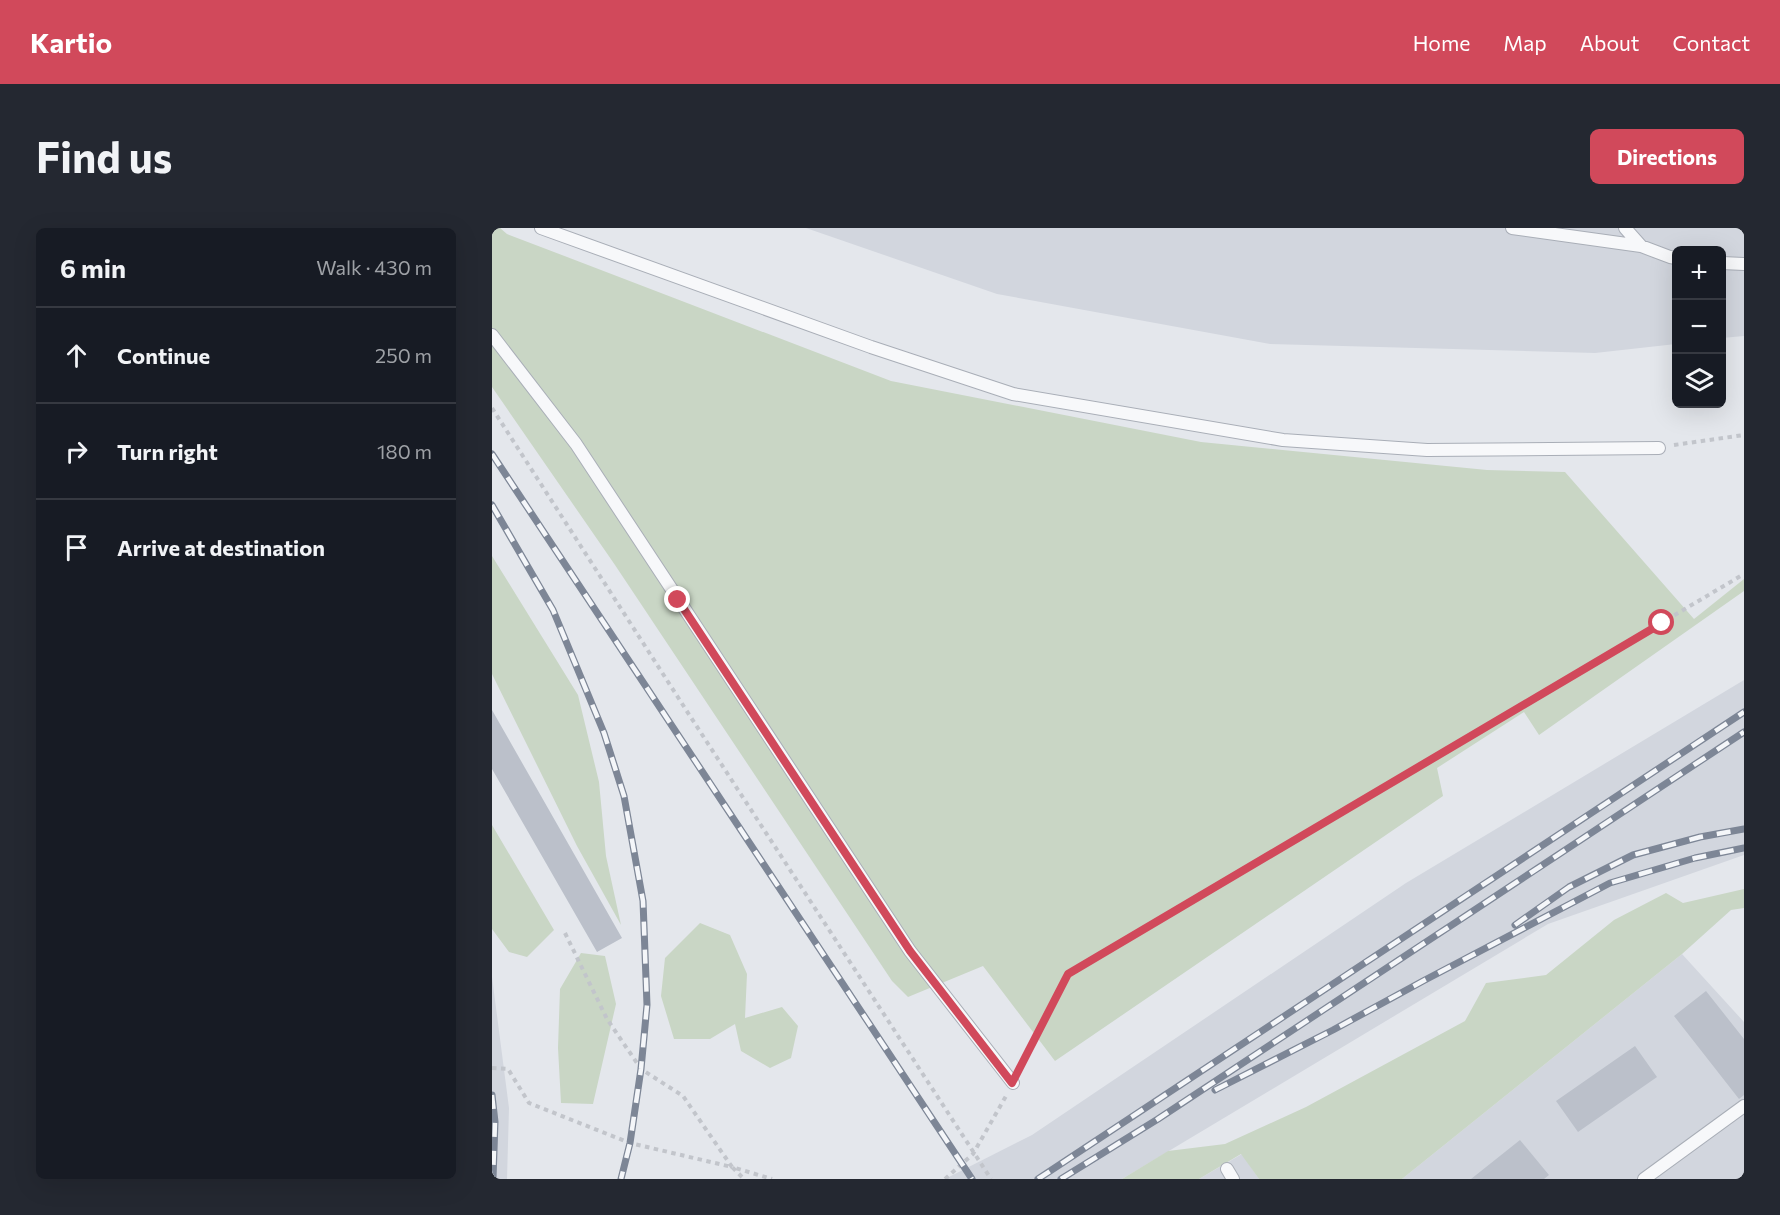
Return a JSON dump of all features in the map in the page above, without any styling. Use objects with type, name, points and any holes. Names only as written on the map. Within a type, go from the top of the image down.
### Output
[{"type":"lane","points":[[541,228],[872,347],[1013,394],[1284,440],[1427,450],[1659,448]]},
{"type":"lane","points":[[1512,228],[1641,246],[1672,257]]},
{"type":"lane","points":[[1625,228],[1641,246]]},
{"type":"lane","points":[[1726,263],[1744,264]]},
{"type":"lane","points":[[492,335],[576,444],[910,951],[1012,1083]]},
{"type":"lane","points":[[1644,1179],[1744,1106]]},
{"type":"path","points":[[492,408],[991,1179]]},
{"type":"path","points":[[1659,448],[1744,435]]},
{"type":"path","points":[[945,1179],[974,1154],[1068,974],[1744,574]]},
{"type":"path","points":[[565,933],[607,1019],[641,1070],[683,1096],[732,1167],[744,1179]]},
{"type":"path","points":[[492,1068],[508,1069],[529,1103],[630,1143],[732,1167],[772,1179]]},
{"type":"shaded area","points":[[806,228],[1744,228],[1744,336],[1726,338],[1726,246],[1672,246],[1672,344],[1595,353],[1270,344],[997,294]]},
{"type":"shaded area","points":[[1744,680],[1744,855],[1548,924],[1122,1179],[945,1179],[1032,1135],[1406,883]]},
{"type":"shaded area","points":[[1682,954],[1744,1022],[1744,1179],[1402,1179]]},
{"type":"shaded area","points":[[492,977],[509,1108],[507,1179],[492,1179]]},
{"type":"shaded area","points":[[1242,1154],[1259,1179],[1199,1179]]},
{"type":"green space","points":[[492,228],[500,228],[507,234],[891,381],[1201,442],[1487,470],[1565,472],[1694,619],[1744,579],[1744,591],[1539,735],[1524,712],[1437,768],[1443,796],[1055,1061],[983,966],[908,997],[892,981],[615,565],[492,387]]},
{"type":"green space","points":[[492,556],[578,695],[599,782],[606,856],[621,925],[577,846],[492,674]]},
{"type":"green space","points":[[492,825],[554,930],[527,957],[509,952],[492,929]]},
{"type":"green space","points":[[1744,889],[1744,908],[1731,910],[1682,954],[1402,1179],[1259,1179],[1241,1154],[1199,1179],[1122,1179],[1168,1151],[1225,1144],[1306,1107],[1465,1021],[1486,983],[1546,975],[1614,920],[1666,893],[1683,903]]},
{"type":"green space","points":[[700,923],[730,935],[747,974],[745,1018],[782,1007],[798,1026],[791,1058],[770,1068],[741,1051],[735,1024],[710,1039],[674,1039],[661,996],[665,958]]},
{"type":"green space","points":[[581,953],[605,956],[616,1004],[593,1104],[561,1103],[558,1048],[560,989]]},
{"type":"building","points":[[492,710],[622,938],[597,952],[492,769]]},
{"type":"building","points":[[1706,991],[1744,1039],[1744,1095],[1739,1099],[1674,1016]]},
{"type":"building","points":[[1635,1046],[1657,1077],[1578,1132],[1556,1101]]},
{"type":"building","points":[[1520,1140],[1549,1175],[1544,1179],[1471,1179]]},
{"type":"railway","points":[[492,454],[972,1179]]},
{"type":"railway","points":[[492,505],[553,610],[604,733],[624,796],[643,901],[647,1005],[641,1069],[630,1143],[621,1179]]},
{"type":"railway","points":[[1038,1179],[1744,712]]},
{"type":"railway","points":[[1061,1179],[1158,1119],[1744,732]]},
{"type":"railway","points":[[1515,925],[1569,887],[1633,855],[1700,837],[1744,829]]},
{"type":"railway","points":[[1215,1090],[1610,883],[1695,858],[1744,848]]},
{"type":"railway","points":[[492,1095],[495,1122],[493,1179]]},
{"type":"route","points":[[678,600],[910,951],[1012,1083],[1068,974],[1662,623]]}]
